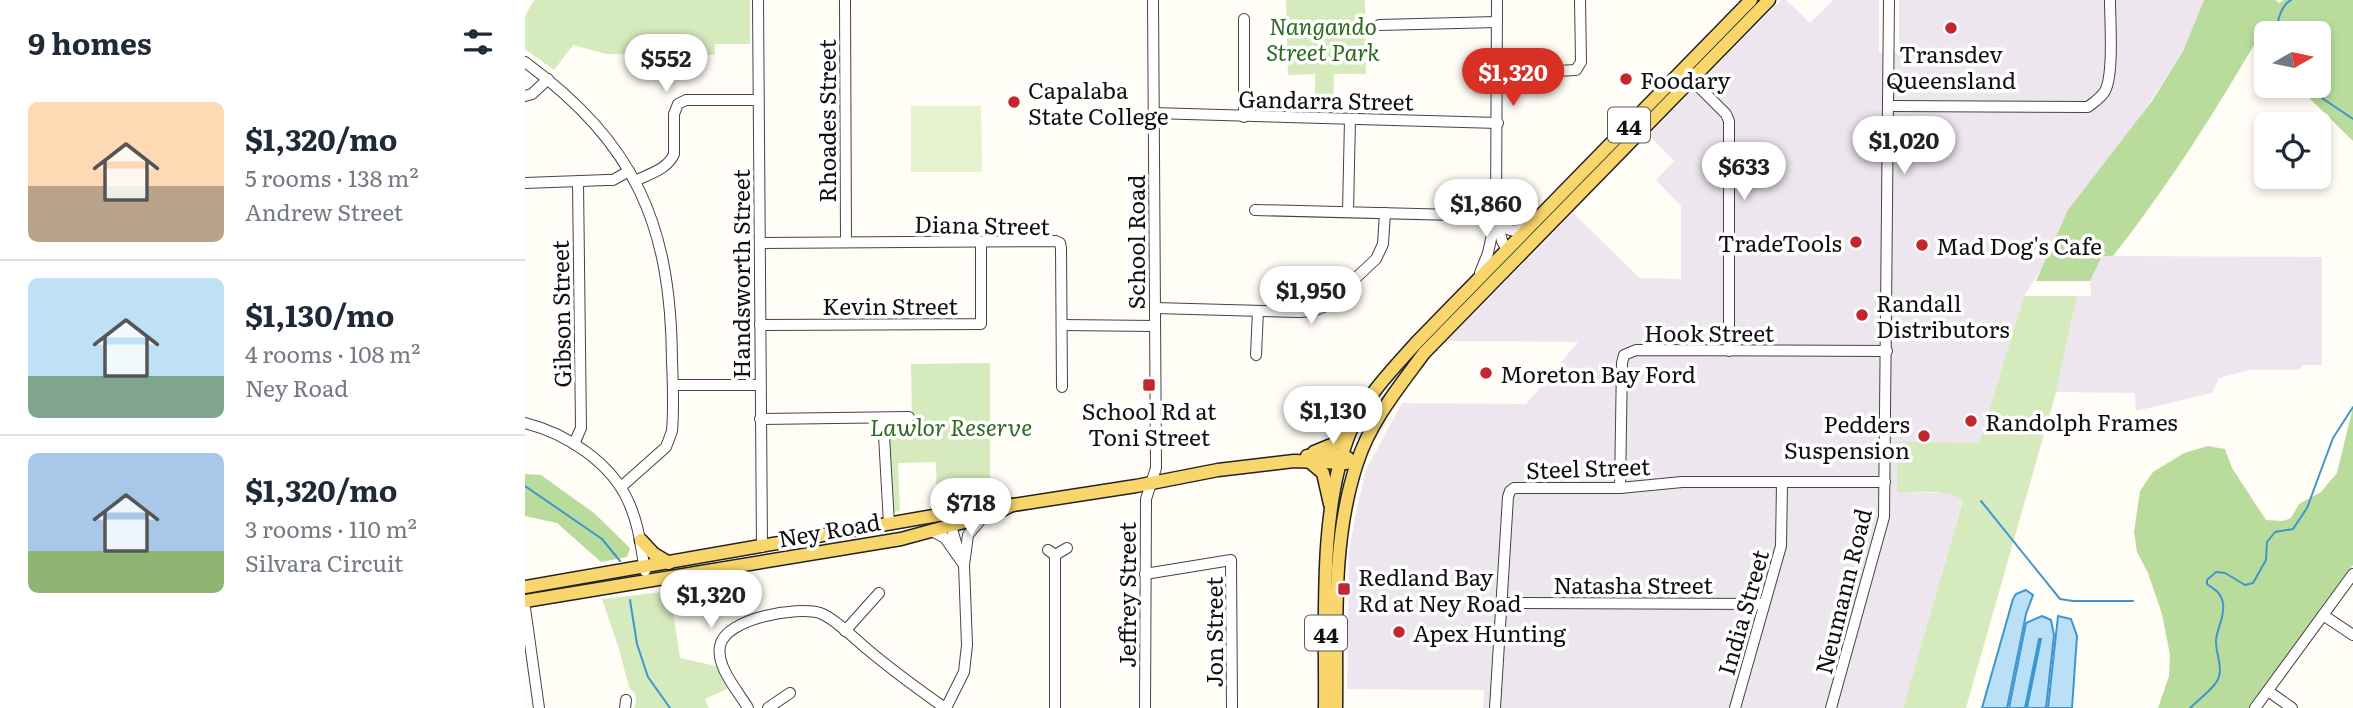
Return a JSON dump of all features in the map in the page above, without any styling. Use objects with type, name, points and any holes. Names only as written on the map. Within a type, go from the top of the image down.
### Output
[{"type":"main road","name":"44","points":[[1325,708],[1327,565],[1332,508],[1341,459],[1351,431],[1378,386],[1472,285],[1509,258],[1528,228],[1751,0]]},
{"type":"main road","name":"44","points":[[1336,708],[1338,563],[1345,507],[1357,462],[1379,416],[1424,353],[1509,258],[1692,80],[1769,0]]},
{"type":"main road","points":[[1332,508],[1323,473],[1309,459],[1341,441],[1351,431]]},
{"type":"main road","name":"Ney Road","points":[[525,601],[901,538],[932,531],[996,505],[1013,505],[1150,484],[1218,470],[1309,459],[1357,462]]},
{"type":"main road","name":"Ney Road","points":[[525,587],[889,524],[983,517],[1013,505]]},
{"type":"main road","points":[[641,540],[654,554],[669,563]]},
{"type":"street","name":"Handsworth Street","points":[[758,0],[762,547]]},
{"type":"street","name":"Rhoades Street","points":[[845,0],[846,242]]},
{"type":"street","name":"School Road","points":[[1150,484],[1156,468],[1153,0]]},
{"type":"street","points":[[1472,285],[1483,267],[1496,216],[1497,0]]},
{"type":"street","points":[[1498,74],[1576,71],[1581,62],[1580,0]]},
{"type":"street","name":"Neumann Road","points":[[1831,708],[1882,528],[1887,351],[1889,0]]},
{"type":"street","points":[[1890,106],[2088,107],[2106,90],[2109,76],[2110,0]]},
{"type":"street","points":[[1244,19],[1244,117]]},
{"type":"street","points":[[1379,25],[1497,22]]},
{"type":"street","points":[[525,62],[595,122],[629,170],[655,229],[667,275],[672,316],[673,424],[669,442],[621,487]]},
{"type":"street","points":[[525,96],[532,94],[548,79]]},
{"type":"street","points":[[1692,80],[1729,121],[1729,351]]},
{"type":"street","points":[[635,181],[664,167],[672,160],[674,114],[678,104],[686,100],[758,100]]},
{"type":"street","name":"Gandarra Street","points":[[1153,113],[1498,123]]},
{"type":"street","points":[[1348,212],[1350,119]]},
{"type":"street","points":[[525,183],[613,180],[629,170]]},
{"type":"street","name":"Gibson Street","points":[[574,443],[581,428],[578,182]]},
{"type":"street","points":[[1255,210],[1496,216]]},
{"type":"street","points":[[1155,308],[1313,311],[1334,300],[1376,259],[1381,251],[1385,213]]},
{"type":"street","points":[[1496,216],[1507,230],[1512,232],[1528,228]]},
{"type":"street","points":[[1496,216],[1509,258]]},
{"type":"street","points":[[1494,229],[1496,247],[1509,258]]},
{"type":"street","name":"Diana Street","points":[[760,243],[1056,241],[1060,243],[1062,387]]},
{"type":"street","name":"Kevin Street","points":[[760,325],[981,324],[981,242]]},
{"type":"street","points":[[1256,355],[1258,311]]},
{"type":"street","points":[[1062,325],[1155,326]]},
{"type":"street","name":"Hook Street","points":[[1620,488],[1624,355],[1636,350],[1887,351]]},
{"type":"street","points":[[673,385],[760,385]]},
{"type":"street","points":[[760,419],[909,417]]},
{"type":"street","points":[[883,418],[889,524]]},
{"type":"street","points":[[525,423],[574,443],[598,462],[621,487],[633,511],[641,540],[647,582]]},
{"type":"street","name":"Steel Street","points":[[1495,708],[1503,560],[1510,491],[1523,487],[1620,488],[1682,482],[1885,482]]},
{"type":"street","name":"India Street","points":[[1735,708],[1781,545],[1782,483]]},
{"type":"street","name":"Jeffrey Street","points":[[1146,708],[1146,499],[1150,484]]},
{"type":"street","points":[[963,562],[968,535],[983,517]]},
{"type":"street","points":[[954,521],[966,549]]},
{"type":"street","points":[[748,708],[721,664],[720,645],[729,629],[745,622],[800,610],[823,614],[895,673],[945,708],[964,672],[967,645],[963,562],[954,521]]},
{"type":"street","points":[[932,531],[944,538],[963,562]]},
{"type":"street","points":[[1055,708],[1052,552],[1067,548]]},
{"type":"street","name":"Jon Street","points":[[1145,574],[1231,560],[1233,708]]},
{"type":"street","points":[[2255,708],[2353,574]]},
{"type":"street","points":[[845,631],[879,593]]},
{"type":"street","name":"Natasha Street","points":[[1502,603],[1764,604]]},
{"type":"street","points":[[525,608],[530,684],[539,708]]},
{"type":"street","points":[[2323,615],[2353,635]]},
{"type":"street","points":[[2268,691],[2292,708]]},
{"type":"street","points":[[768,708],[790,693]]},
{"type":"shaded area","points":[[1781,0],[1786,0],[1810,23],[1833,0],[1879,0],[1879,53],[1978,51],[1899,50],[1899,0],[2204,0],[2183,51],[2024,296],[1979,443],[1897,492],[1955,494],[1963,499],[1903,708],[1483,708],[1484,690],[1347,689],[1349,552],[1356,512],[1366,470],[1402,403],[1526,404],[1578,342],[1447,341],[1573,213],[1640,278],[1681,279],[1681,206],[1656,180],[1674,161],[1649,135]]},
{"type":"shaded area","points":[[2102,256],[2322,257],[2322,365],[2303,365],[2298,370],[2249,370],[2219,378],[2212,393],[2136,411],[2135,393],[2056,392],[2077,296],[2091,296],[2090,281]]},
{"type":"green space","points":[[534,0],[750,0],[750,44],[715,44],[715,55],[606,54],[573,45],[554,70],[525,49],[525,16]]},
{"type":"green space","name":"Nangando Street Park","points":[[1286,0],[1365,0],[1366,74],[1334,74],[1333,108],[1315,108],[1315,74],[1288,75]]},
{"type":"green space","points":[[2204,0],[2276,0],[2279,3],[2284,0],[2353,0],[2353,141],[2331,119],[2331,112],[2323,112],[2309,98],[2331,98],[2331,21],[2254,21],[2254,45],[2228,89],[2154,202],[2113,256],[2102,256],[2090,281],[2036,281],[2068,210],[2152,101],[2183,51]]},
{"type":"green space","points":[[911,106],[981,106],[982,172],[911,172]]},
{"type":"green space","points":[[2024,296],[2077,296],[2056,392],[1966,708],[1903,708],[1963,500],[1939,492],[1897,492],[1897,442],[1979,443]]},
{"type":"green space","name":"Lawlor Reserve","points":[[990,363],[990,499],[937,507],[936,462],[898,463],[900,511],[893,512],[888,424],[912,423],[911,364]]},
{"type":"green space","points":[[2353,407],[2353,565],[2249,708],[2158,708],[2169,676],[2170,655],[2162,614],[2148,573],[2137,552],[2134,532],[2140,491],[2153,472],[2184,453],[2208,446],[2225,449],[2232,468],[2266,520],[2283,521],[2291,518],[2299,504],[2321,492],[2337,473]]},
{"type":"green space","points":[[525,474],[541,475],[594,513],[630,548],[627,557],[601,562],[557,523],[525,516]]},
{"type":"green space","points":[[670,591],[680,658],[716,666],[729,688],[705,699],[709,708],[634,708],[635,694],[629,687],[602,599]]},
{"type":"water","points":[[2026,590],[2033,595],[2026,614],[2007,708],[1982,708],[2013,599],[2016,594]]},
{"type":"water","points":[[2042,616],[2051,620],[2054,635],[2046,708],[2027,708],[2039,639],[2025,708],[2009,708],[2026,623]]},
{"type":"water","points":[[2058,616],[2071,619],[2077,636],[2072,708],[2048,708]]},
{"type":"waterway","points":[[2278,21],[2282,10],[2291,0]]},
{"type":"waterway","points":[[2322,98],[2353,119]]},
{"type":"waterway","points":[[2190,708],[2215,684],[2220,672],[2216,642],[2223,604],[2220,594],[2207,584],[2207,580],[2216,572],[2225,573],[2245,585],[2253,583],[2266,560],[2267,542],[2275,532],[2293,529],[2307,508],[2333,438],[2353,407]]},
{"type":"waterway","points":[[525,486],[602,539],[620,561]]},
{"type":"waterway","points":[[1981,501],[2060,599],[2133,601]]},
{"type":"waterway","points":[[630,600],[637,644],[648,677],[670,708]]},
{"type":"place","name":"Transdev Queensland","points":[[1951,28]]},
{"type":"place","name":"Foodary","points":[[1626,79]]},
{"type":"place","name":"Capalaba State College","points":[[1014,102]]},
{"type":"place","name":"TradeTools","points":[[1856,242]]},
{"type":"place","name":"Mad Dog's Cafe","points":[[1922,245]]},
{"type":"place","name":"Randall Distributors","points":[[1862,315]]},
{"type":"place","name":"Moreton Bay Ford","points":[[1486,373]]},
{"type":"place","name":"School Rd at Toni Street","points":[[1149,385]]},
{"type":"place","name":"Randolph Frames","points":[[1971,421]]},
{"type":"place","name":"Pedders Suspension","points":[[1924,436]]},
{"type":"place","name":"Redland Bay Rd at Ney Road","points":[[1344,589]]},
{"type":"place","name":"Apex Hunting","points":[[1399,632]]}]
